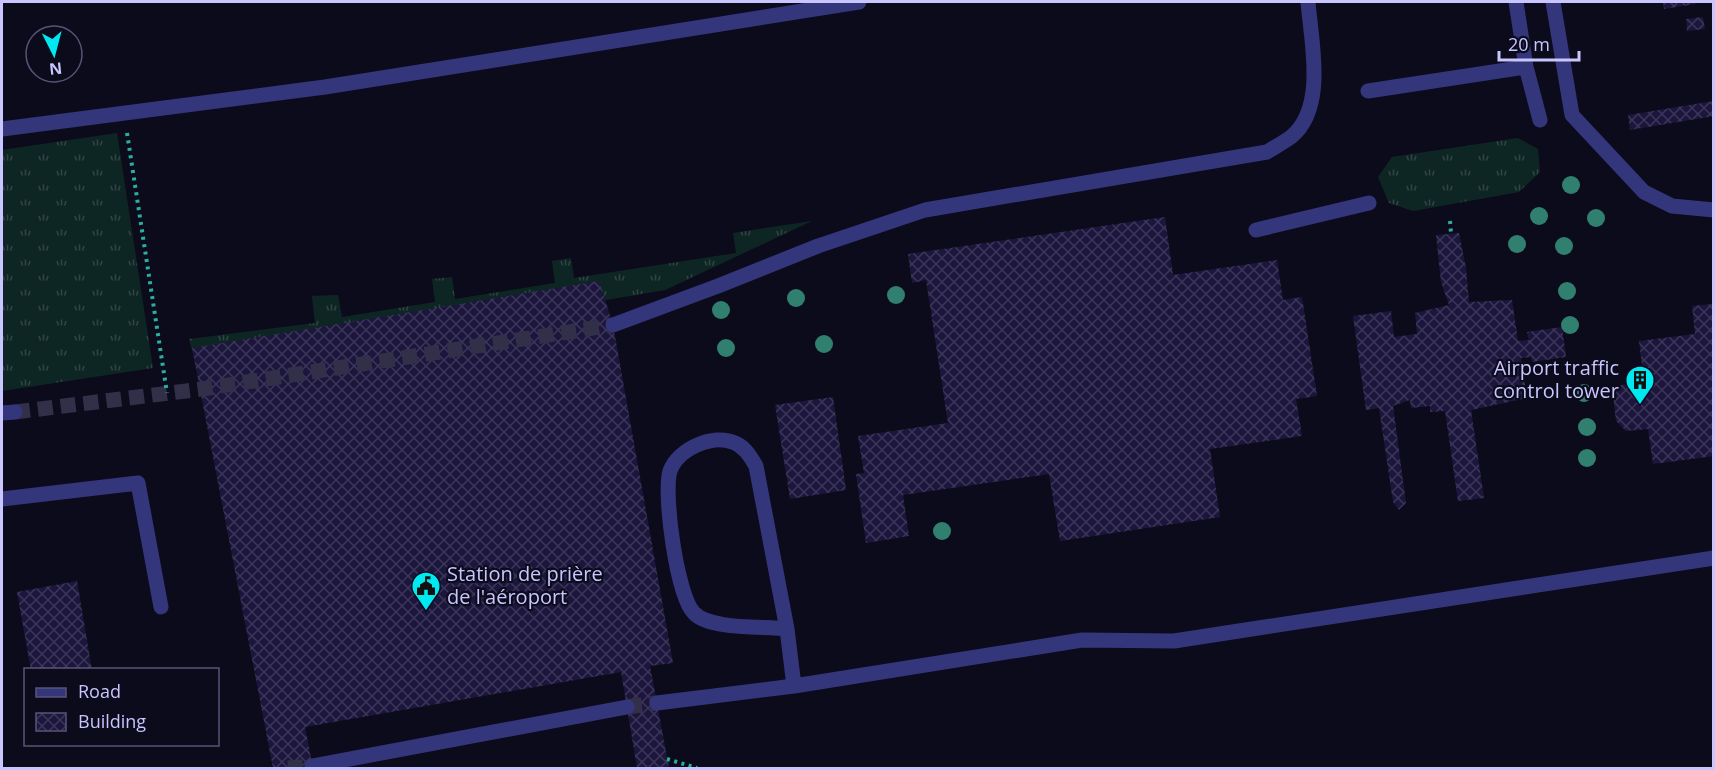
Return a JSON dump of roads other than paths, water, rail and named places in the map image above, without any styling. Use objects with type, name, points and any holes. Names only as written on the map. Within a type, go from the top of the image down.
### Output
[{"type":"lane","points":[[2,129],[326,87],[859,2]]},
{"type":"lane","points":[[613,324],[718,286],[828,242],[925,210],[1267,152],[1293,135],[1309,109],[1315,85],[1308,2]]},
{"type":"lane","points":[[1516,2],[1526,67],[1540,120]]},
{"type":"lane","points":[[1553,2],[1572,115],[1644,192],[1672,206],[1713,210]]},
{"type":"lane","points":[[1368,91],[1526,67]]},
{"type":"lane","points":[[1256,230],[1369,203]]},
{"type":"lane","points":[[787,629],[713,624],[694,613],[688,604],[672,546],[668,486],[675,460],[688,449],[718,441],[735,442],[747,452],[756,466],[787,629],[794,686]]},
{"type":"lane","points":[[2,499],[138,483],[161,607]]},
{"type":"lane","points":[[657,703],[794,686],[1082,640],[1174,641],[1713,558]]},
{"type":"lane","points":[[312,766],[627,707]]},
{"type":"tunnel","points":[[15,412],[202,389],[613,325]]},
{"type":"tunnel","points":[[627,707],[657,703]]},
{"type":"tunnel","points":[[288,768],[312,766]]},
{"type":"place","name":"Airport traffic control tower","points":[[1640,406]]},
{"type":"place","name":"Station de prière de l'aéroport","points":[[426,612]]}]
